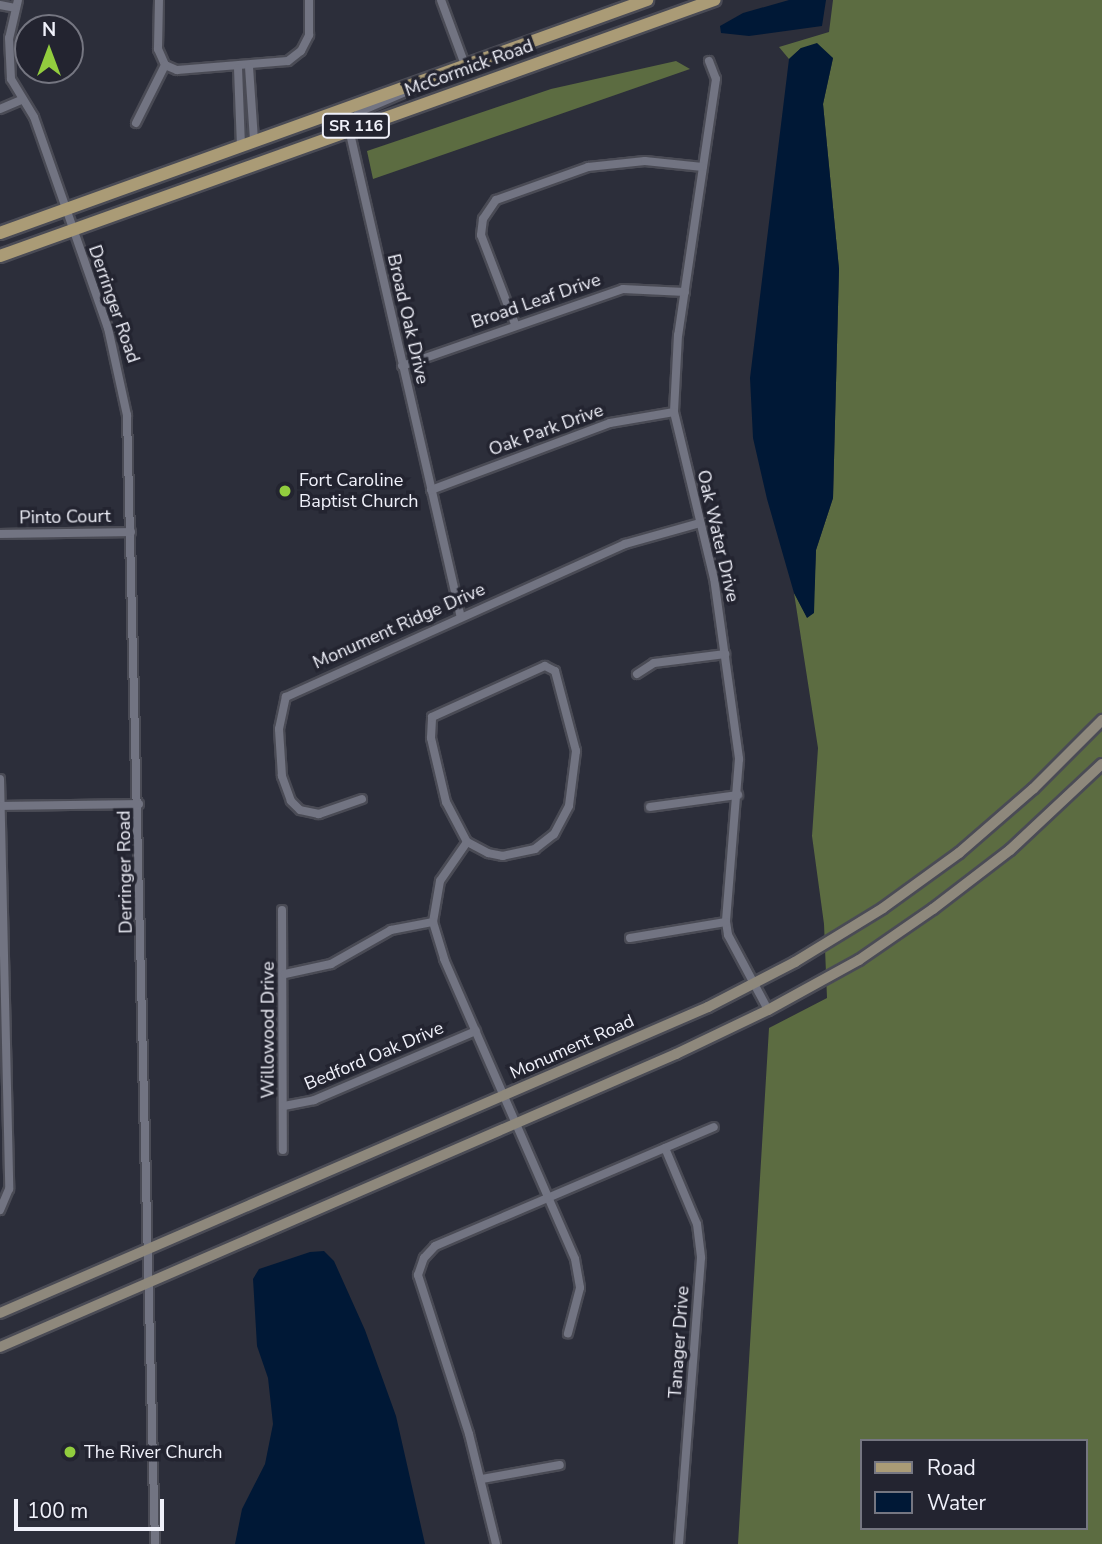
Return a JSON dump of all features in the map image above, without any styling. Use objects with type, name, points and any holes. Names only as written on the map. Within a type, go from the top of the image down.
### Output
[{"type":"main road","name":"McCormick Road","points":[[0,233],[647,0]]},
{"type":"main road","name":"McCormick Road","points":[[0,256],[714,0]]},
{"type":"main road","name":"Monument Road","points":[[0,1313],[506,1095],[754,984],[849,930],[959,853],[1033,789],[1102,720]]},
{"type":"main road","points":[[0,1347],[519,1122],[768,1010],[859,960],[942,903],[1010,850],[1102,764]]},
{"type":"street","points":[[159,0],[158,49],[165,65],[177,70],[238,68],[288,61],[301,51],[309,35],[309,0]]},
{"type":"street","points":[[441,0],[465,65]]},
{"type":"street","points":[[0,5],[17,4]]},
{"type":"street","name":"Derringer Road","points":[[17,4],[9,65],[21,100],[34,117],[124,383],[139,804],[155,1544]]},
{"type":"street","name":"Oak Water Drive","points":[[709,61],[716,79],[685,292],[674,412],[714,578],[739,759],[726,922],[768,1010]]},
{"type":"street","points":[[136,123],[165,65]]},
{"type":"street","points":[[249,67],[254,141]]},
{"type":"street","points":[[238,68],[241,146]]},
{"type":"street","points":[[349,129],[359,112],[407,93],[433,77]]},
{"type":"street","points":[[0,108],[21,100]]},
{"type":"street","name":"Broad Oak Drive","points":[[349,129],[460,615]]},
{"type":"street","points":[[514,324],[481,235],[486,211],[507,195],[588,167],[623,162],[703,167]]},
{"type":"street","name":"Broad Leaf Drive","points":[[401,366],[514,324],[623,289],[685,292]]},
{"type":"street","name":"Oak Park Drive","points":[[431,490],[610,423],[674,412]]},
{"type":"street","name":"Monument Ridge Drive","points":[[362,799],[319,814],[300,810],[284,792],[280,741],[286,697],[460,615],[625,544],[700,523]]},
{"type":"street","name":"Pinto Court","points":[[0,534],[131,532]]},
{"type":"street","points":[[637,674],[654,663],[725,654]]},
{"type":"street","points":[[545,666],[555,671],[576,751],[569,806],[546,842],[523,853],[497,855],[467,842],[440,782],[432,717],[545,666]]},
{"type":"street","points":[[0,779],[3,1094],[9,1189],[0,1210]]},
{"type":"street","points":[[650,807],[738,794]]},
{"type":"street","points":[[1,806],[139,804]]},
{"type":"street","points":[[467,842],[440,881],[433,922],[476,1031],[519,1122],[579,1273],[577,1304],[568,1333]]},
{"type":"street","name":"Willowood Drive","points":[[282,910],[285,974],[283,1150]]},
{"type":"street","points":[[285,974],[331,964],[383,933],[433,922]]},
{"type":"street","points":[[630,938],[726,922]]},
{"type":"street","name":"Bedford Oak Drive","points":[[284,1107],[314,1100],[476,1031]]},
{"type":"street","points":[[495,1540],[482,1479],[418,1275],[424,1258],[435,1246],[714,1128]]},
{"type":"street","name":"Tanager Drive","points":[[665,1148],[697,1224],[701,1258],[679,1544]]},
{"type":"street","points":[[482,1479],[560,1465]]},
{"type":"green space","points":[[833,0],[1102,0],[1102,1544],[738,1544],[769,1028],[827,998],[824,924],[812,836],[818,748],[794,593],[807,617],[813,613],[816,550],[833,498],[839,269],[823,104],[833,58],[801,48],[789,59],[779,47],[829,32]]},
{"type":"green space","points":[[676,61],[690,69],[373,179],[367,151],[551,89]]},
{"type":"water","points":[[789,0],[826,0],[822,26],[749,36],[721,33],[720,26],[743,13]]},
{"type":"water","points":[[817,43],[833,58],[823,104],[839,269],[833,498],[816,550],[814,613],[807,618],[794,593],[767,499],[753,438],[750,378],[789,59],[801,48]]},
{"type":"water","points":[[324,1251],[334,1261],[365,1330],[396,1416],[425,1544],[235,1544],[242,1509],[265,1464],[273,1424],[268,1378],[257,1346],[253,1279],[259,1269],[310,1252]]},
{"type":"place","name":"Fort Caroline Baptist Church","points":[[285,491]]},
{"type":"place","name":"The River Church","points":[[70,1452]]}]
